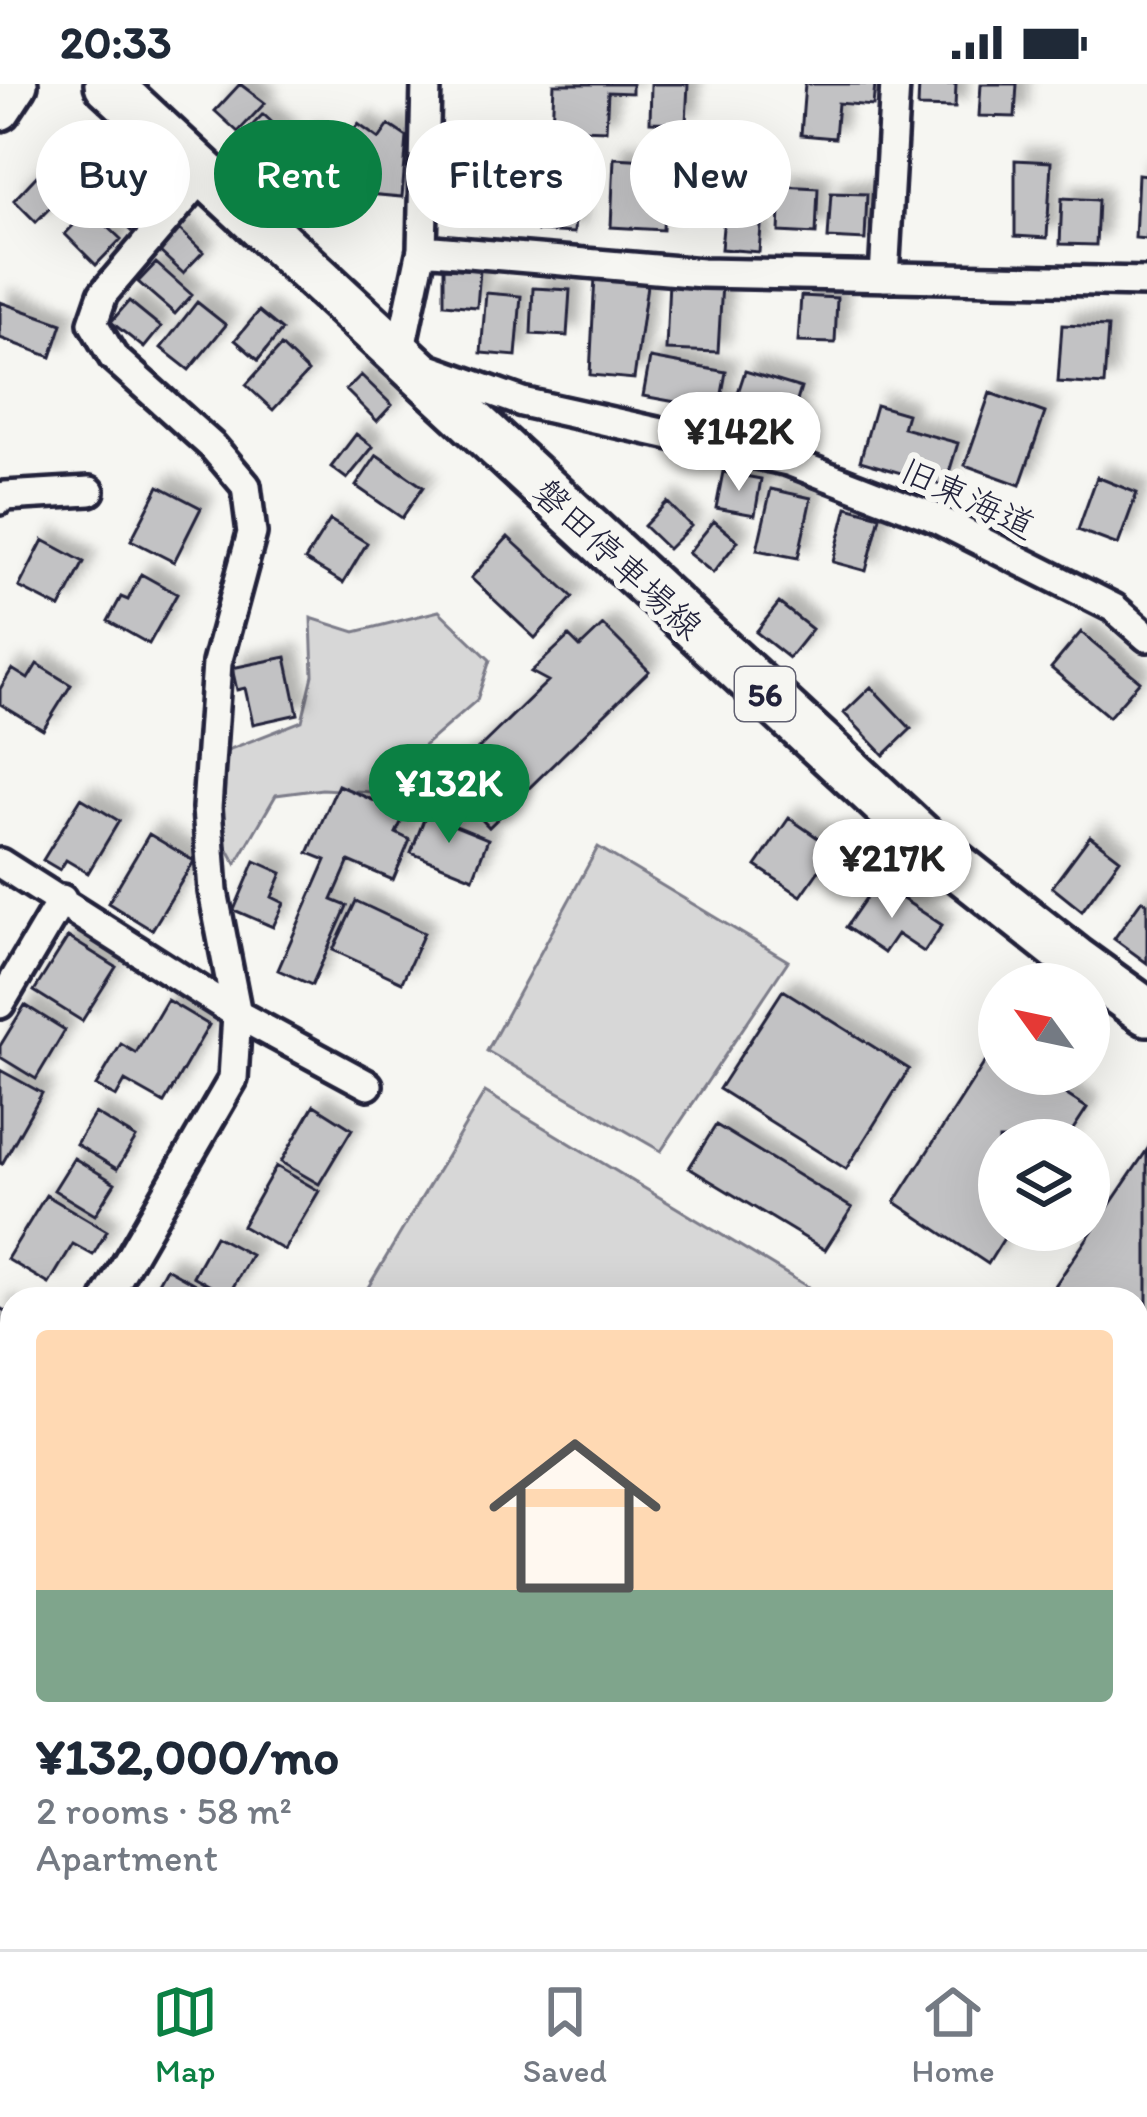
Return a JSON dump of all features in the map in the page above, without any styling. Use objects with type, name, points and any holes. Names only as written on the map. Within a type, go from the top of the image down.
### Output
[{"type":"main road","points":[[0,110],[17,84]]},
{"type":"main road","name":"磐田停車場線","points":[[108,84],[926,842],[1147,1012]]},
{"type":"street","points":[[399,358],[422,249],[426,84]]},
{"type":"street","points":[[884,277],[895,84]]},
{"type":"street","points":[[113,1287],[233,1079],[237,1014],[213,891],[207,808],[217,663],[253,533],[247,486],[213,447],[113,357],[93,323],[103,294],[206,173]]},
{"type":"street","points":[[422,249],[702,273],[1147,282]]},
{"type":"street","name":"旧東海道","points":[[399,358],[522,402],[788,460],[931,516],[1114,608],[1147,637]]},
{"type":"street","points":[[0,500],[90,491]]},
{"type":"street","points":[[0,863],[237,1014],[368,1085]]},
{"type":"street","points":[[0,1004],[62,899]]},
{"type":"shaded area","points":[[439,611],[490,660],[477,700],[371,792],[322,789],[276,795],[236,864],[214,824],[225,751],[302,721],[313,675],[311,618],[355,632]]},
{"type":"shaded area","points":[[598,847],[788,961],[661,1151],[487,1051]]},
{"type":"shaded area","points":[[485,1092],[808,1287],[368,1287]]},
{"type":"building","points":[[240,84],[265,103],[249,120],[225,120],[215,111]]},
{"type":"building","points":[[554,84],[632,84],[632,93],[608,92],[606,130],[606,120],[552,120]]},
{"type":"building","points":[[651,84],[688,84],[686,120],[650,120]]},
{"type":"building","points":[[805,84],[875,84],[873,106],[838,103],[835,138],[801,135]]},
{"type":"building","points":[[919,84],[956,84],[955,108],[918,107]]},
{"type":"building","points":[[981,84],[1017,84],[1015,117],[979,116]]},
{"type":"building","points":[[389,125],[406,136],[402,197],[382,195],[382,135]]},
{"type":"building","points":[[614,158],[630,159],[630,228],[663,230],[611,227]]},
{"type":"building","points":[[1015,160],[1051,162],[1047,238],[1015,236]]},
{"type":"building","points":[[1138,174],[1147,175],[1147,239],[1135,238]]},
{"type":"building","points":[[36,177],[36,222],[14,200]]},
{"type":"building","points":[[791,187],[818,188],[816,234],[779,232],[779,228],[791,228]]},
{"type":"building","points":[[831,193],[867,194],[865,240],[828,238]]},
{"type":"building","points":[[1062,198],[1098,200],[1096,245],[1060,244]]},
{"type":"building","points":[[71,228],[109,228],[121,239],[96,265],[65,234]]},
{"type":"building","points":[[538,228],[574,228],[574,233]]},
{"type":"building","points":[[723,228],[761,228],[759,252],[721,249]]},
{"type":"building","points":[[179,229],[203,252],[183,273],[158,250]]},
{"type":"building","points":[[156,263],[192,295],[175,314],[138,282]]},
{"type":"building","points":[[444,268],[480,270],[477,307],[444,304]]},
{"type":"building","points":[[595,276],[648,278],[634,379],[590,375]]},
{"type":"building","points":[[669,280],[722,283],[718,352],[666,350]]},
{"type":"building","points":[[533,288],[570,290],[567,336],[531,334]]},
{"type":"building","points":[[486,293],[521,296],[516,356],[481,353]]},
{"type":"building","points":[[801,296],[837,298],[835,343],[798,342]]},
{"type":"building","points":[[129,301],[161,327],[144,348],[111,322]]},
{"type":"building","points":[[0,302],[62,324],[51,357],[0,338]]},
{"type":"building","points":[[197,302],[226,325],[189,370],[161,348]]},
{"type":"building","points":[[259,311],[282,330],[258,360],[235,340]]},
{"type":"building","points":[[1062,325],[1108,327],[1104,385],[1058,382]]},
{"type":"building","points":[[281,346],[308,372],[273,410],[246,385]]},
{"type":"building","points":[[650,358],[726,372],[719,410],[643,396]]},
{"type":"building","points":[[745,371],[801,388],[788,431],[731,414]]},
{"type":"building","points":[[361,375],[392,405],[377,421],[346,390]]},
{"type":"building","points":[[990,393],[1045,413],[1020,485],[965,465]]},
{"type":"building","points":[[876,405],[907,414],[903,428],[958,443],[945,486],[860,461]]},
{"type":"building","points":[[356,434],[373,447],[347,479],[331,467]]},
{"type":"building","points":[[377,455],[423,487],[402,518],[356,486]]},
{"type":"building","points":[[723,472],[761,479],[755,515],[716,508]]},
{"type":"building","points":[[1097,477],[1137,493],[1118,545],[1078,530]]},
{"type":"building","points":[[159,486],[201,508],[174,562],[131,540]]},
{"type":"building","points":[[771,489],[811,498],[798,558],[757,550]]},
{"type":"building","points":[[667,502],[691,526],[668,549],[644,526]]},
{"type":"building","points":[[847,507],[880,516],[866,571],[833,562]]},
{"type":"building","points":[[330,520],[367,543],[343,583],[305,560]]},
{"type":"building","points":[[714,521],[738,541],[713,573],[688,553]]},
{"type":"building","points":[[508,537],[573,597],[535,638],[471,578]]},
{"type":"building","points":[[43,540],[84,562],[60,608],[19,587]]},
{"type":"building","points":[[141,574],[177,594],[149,644],[108,621],[121,597],[128,600]]},
{"type":"building","points":[[779,603],[812,629],[789,658],[756,632]]},
{"type":"building","points":[[603,625],[649,671],[489,827],[445,781],[548,681],[531,672],[569,636],[580,647]]},
{"type":"building","points":[[1081,632],[1140,681],[1109,717],[1051,668]]},
{"type":"building","points":[[286,657],[298,714],[253,724],[245,688],[237,690],[232,668]]},
{"type":"building","points":[[37,664],[71,685],[43,730],[0,704],[0,689],[12,669],[28,679]]},
{"type":"building","points":[[871,687],[911,729],[884,755],[844,713]]},
{"type":"building","points":[[338,785],[405,814],[396,833],[410,840],[393,880],[349,861],[332,900],[347,906],[312,985],[278,970],[326,860],[308,853]]},
{"type":"building","points":[[81,798],[119,821],[88,873],[66,860],[60,870],[43,860]]},
{"type":"building","points":[[426,814],[488,839],[473,878],[411,853]]},
{"type":"building","points":[[789,818],[834,849],[801,896],[756,866]]},
{"type":"building","points":[[149,834],[194,861],[152,930],[108,903]]},
{"type":"building","points":[[1090,836],[1120,859],[1082,911],[1052,887]]},
{"type":"building","points":[[255,861],[282,873],[272,897],[284,903],[273,927],[234,910]]},
{"type":"building","points":[[877,882],[942,925],[924,952],[897,934],[884,953],[846,927]]},
{"type":"building","points":[[1142,900],[1147,903],[1147,963],[1114,939]]},
{"type":"building","points":[[356,901],[424,933],[402,982],[333,950]]},
{"type":"building","points":[[68,937],[116,967],[82,1021],[34,991]]},
{"type":"building","points":[[783,990],[909,1069],[846,1169],[719,1089]]},
{"type":"building","points":[[167,1000],[209,1025],[164,1103],[125,1081],[116,1097],[96,1086],[121,1044],[136,1053]]},
{"type":"building","points":[[25,1005],[65,1030],[36,1079],[0,1057],[0,1046]]},
{"type":"building","points":[[0,1070],[42,1093],[2,1164],[0,1163]]},
{"type":"building","points":[[978,1073],[978,1095],[1067,1095],[1087,1108],[1080,1119],[978,1119],[978,1251],[996,1251],[988,1264],[895,1202]]},
{"type":"building","points":[[314,1105],[352,1129],[319,1184],[281,1162]]},
{"type":"building","points":[[95,1113],[136,1138],[117,1169],[76,1144]]},
{"type":"building","points":[[716,1125],[852,1208],[825,1250],[689,1168]]},
{"type":"building","points":[[1147,1150],[1147,1287],[1054,1287],[1079,1251],[1110,1251],[1110,1205]]},
{"type":"building","points":[[74,1158],[115,1183],[95,1215],[54,1190]]},
{"type":"building","points":[[276,1166],[319,1191],[284,1250],[242,1226]]},
{"type":"building","points":[[46,1195],[107,1231],[93,1255],[73,1244],[49,1284],[7,1259]]},
{"type":"building","points":[[215,1236],[251,1255],[233,1287],[212,1287],[193,1276]]},
{"type":"building","points":[[166,1268],[200,1287],[156,1287]]}]
